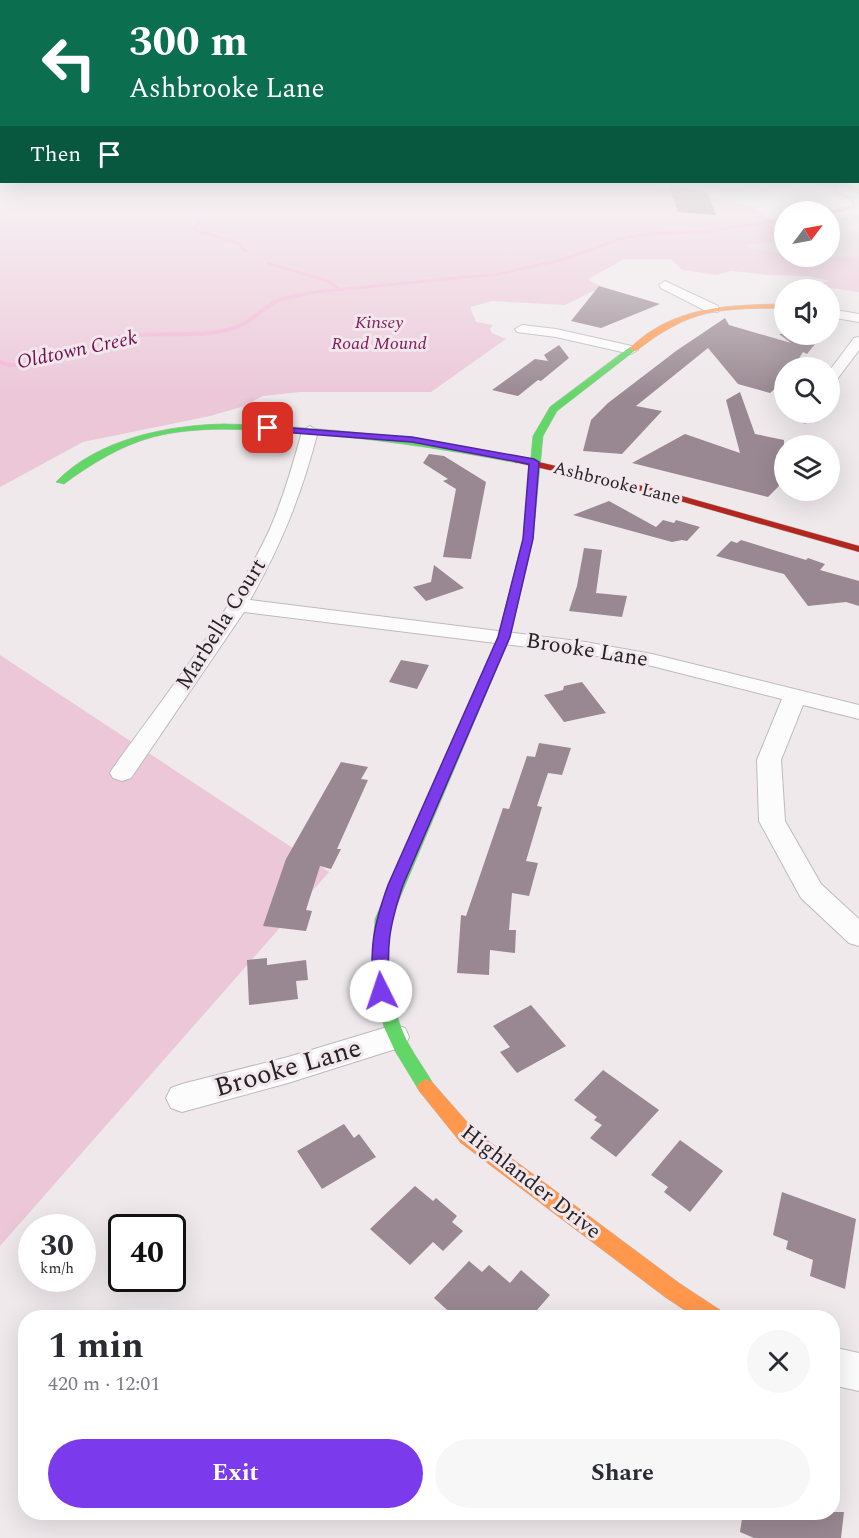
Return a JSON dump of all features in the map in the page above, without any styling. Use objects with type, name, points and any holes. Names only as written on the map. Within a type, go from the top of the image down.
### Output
[{"type":"street","points":[[665,285],[713,309]]},
{"type":"street","name":"Highlander Drive","points":[[702,1310],[672,1290],[468,1137],[423,1085],[394,1036],[381,991],[379,956],[383,920],[396,885],[504,637],[528,539],[538,436],[553,409],[568,395],[672,322],[713,309],[735,306],[774,306]]},
{"type":"street","points":[[840,315],[859,318]]},
{"type":"street","points":[[522,328],[556,333],[631,350]]},
{"type":"street","points":[[840,366],[859,341]]},
{"type":"street","name":"Ashbrooke Lane","points":[[61,482],[81,465],[117,446],[168,431],[227,426],[310,430],[412,440],[534,462],[643,488],[859,549]]},
{"type":"street","name":"Marbella Court","points":[[122,773],[239,605],[273,541],[298,479],[310,430]]},
{"type":"street","name":"Brooke Lane","points":[[239,605],[504,637],[652,660],[859,712]]},
{"type":"street","points":[[795,696],[769,760],[772,821],[811,891],[859,936]]},
{"type":"street","name":"Brooke Lane","points":[[182,1098],[288,1070],[394,1036]]},
{"type":"street","points":[[840,1368],[859,1372]]},
{"type":"shaded area","points":[[725,255],[774,255],[774,267]]},
{"type":"shaded area","points":[[840,255],[859,255],[859,257],[840,260]]},
{"type":"shaded area","points":[[775,267],[804,267],[787,270]]},
{"type":"green space","name":"Kinsey Road Mound","points":[[0,255],[774,255],[774,267],[840,267],[840,257],[859,256],[859,292],[840,289],[840,279],[731,271],[717,275],[682,270],[671,259],[625,259],[588,279],[601,287],[565,305],[492,301],[470,307],[476,322],[493,325],[490,329],[492,333],[506,339],[431,392],[300,392],[263,396],[241,407],[210,416],[83,442],[0,487]]},
{"type":"green space","points":[[0,655],[329,872],[28,1214],[18,1214],[18,1226],[0,1246]]},
{"type":"building","points":[[599,286],[660,304],[601,328],[571,321]]},
{"type":"building","points":[[725,318],[729,325],[774,338],[774,345],[814,345],[807,354],[803,352],[800,357],[774,357],[774,390],[770,393],[738,384],[708,348],[636,406],[662,411],[622,454],[583,451],[591,420],[608,403],[676,351]]},
{"type":"building","points":[[559,345],[569,358],[541,381],[538,380],[518,396],[492,390],[535,359],[548,361],[544,355]]},
{"type":"building","points":[[740,392],[755,434],[774,438],[774,491],[768,497],[632,463],[685,434],[740,453],[726,400]]},
{"type":"building","points":[[429,454],[444,456],[486,482],[471,559],[443,557],[456,489],[443,481],[448,479],[423,463]]},
{"type":"building","points":[[609,501],[656,527],[663,520],[674,523],[676,520],[700,527],[687,541],[672,542],[573,515]]},
{"type":"building","points":[[741,540],[806,560],[808,558],[825,564],[820,570],[859,581],[859,606],[846,602],[808,606],[784,574],[716,556],[731,541],[737,543]]},
{"type":"building","points":[[584,548],[602,550],[596,593],[627,596],[622,617],[569,611],[577,586]]},
{"type":"building","points":[[434,565],[464,588],[426,601],[413,587],[431,582]]},
{"type":"building","points":[[401,660],[429,665],[417,689],[389,682]]},
{"type":"building","points":[[582,682],[606,713],[564,722],[544,695],[563,690],[564,686]]},
{"type":"building","points":[[539,743],[571,748],[562,775],[548,773],[537,806],[542,807],[526,861],[538,863],[529,896],[512,893],[509,930],[516,930],[515,953],[490,950],[489,975],[457,973],[461,915],[466,916],[503,808],[509,809],[527,756],[535,757]]},
{"type":"building","points":[[341,762],[368,767],[361,779],[368,780],[337,849],[341,849],[331,869],[320,866],[306,910],[312,911],[306,931],[263,926],[286,859]]},
{"type":"building","points":[[267,958],[267,965],[306,960],[308,980],[296,981],[298,999],[249,1005],[247,960]]},
{"type":"building","points":[[531,1005],[566,1046],[517,1073],[500,1052],[510,1047],[493,1026]]},
{"type":"building","points":[[603,1070],[659,1110],[616,1157],[590,1138],[602,1125],[594,1120],[597,1117],[574,1100]]},
{"type":"building","points":[[344,1124],[354,1138],[359,1134],[376,1157],[322,1189],[297,1151]]},
{"type":"building","points":[[680,1140],[723,1171],[690,1212],[664,1192],[668,1187],[651,1175]]},
{"type":"building","points":[[415,1186],[433,1201],[436,1198],[457,1216],[452,1222],[463,1231],[443,1251],[433,1242],[410,1265],[370,1229]]},
{"type":"building","points":[[782,1192],[856,1219],[845,1289],[810,1276],[813,1260],[786,1249],[788,1241],[773,1235]]},
{"type":"building","points":[[469,1261],[482,1272],[489,1265],[510,1283],[521,1270],[550,1295],[537,1310],[447,1310],[434,1298]]},
{"type":"building","points":[[840,1512],[844,1512],[841,1538],[754,1538],[740,1532],[742,1520],[840,1520]]},
{"type":"waterway","name":"Oldtown Creek","points":[[339,290],[498,274],[576,255]]},
{"type":"waterway","points":[[268,263],[330,282],[339,290]]},
{"type":"waterway","name":"Oldtown Creek","points":[[290,297],[339,290]]},
{"type":"waterway","name":"Oldtown Creek","points":[[0,362],[11,365],[41,361],[107,340],[133,335],[224,331],[243,324],[279,300],[297,296]]},
{"type":"traffic: fast","points":[[426,1087],[401,1046],[386,1008],[380,966],[383,919],[504,637],[528,539],[538,436],[553,409],[633,349]]},
{"type":"traffic: fast","points":[[61,482],[82,466],[129,442],[154,434],[206,427],[323,432],[434,445],[517,460]]},
{"type":"traffic: slow","points":[[633,349],[666,326],[698,312],[726,307],[774,306]]},
{"type":"traffic: slow","points":[[426,1087],[468,1137],[672,1290],[702,1310]]},
{"type":"traffic: jam","points":[[517,460],[661,493],[859,549]]},
{"type":"route","points":[[268,428],[373,435],[534,462],[528,539],[504,637],[493,658],[383,920],[379,956],[381,991]]}]
